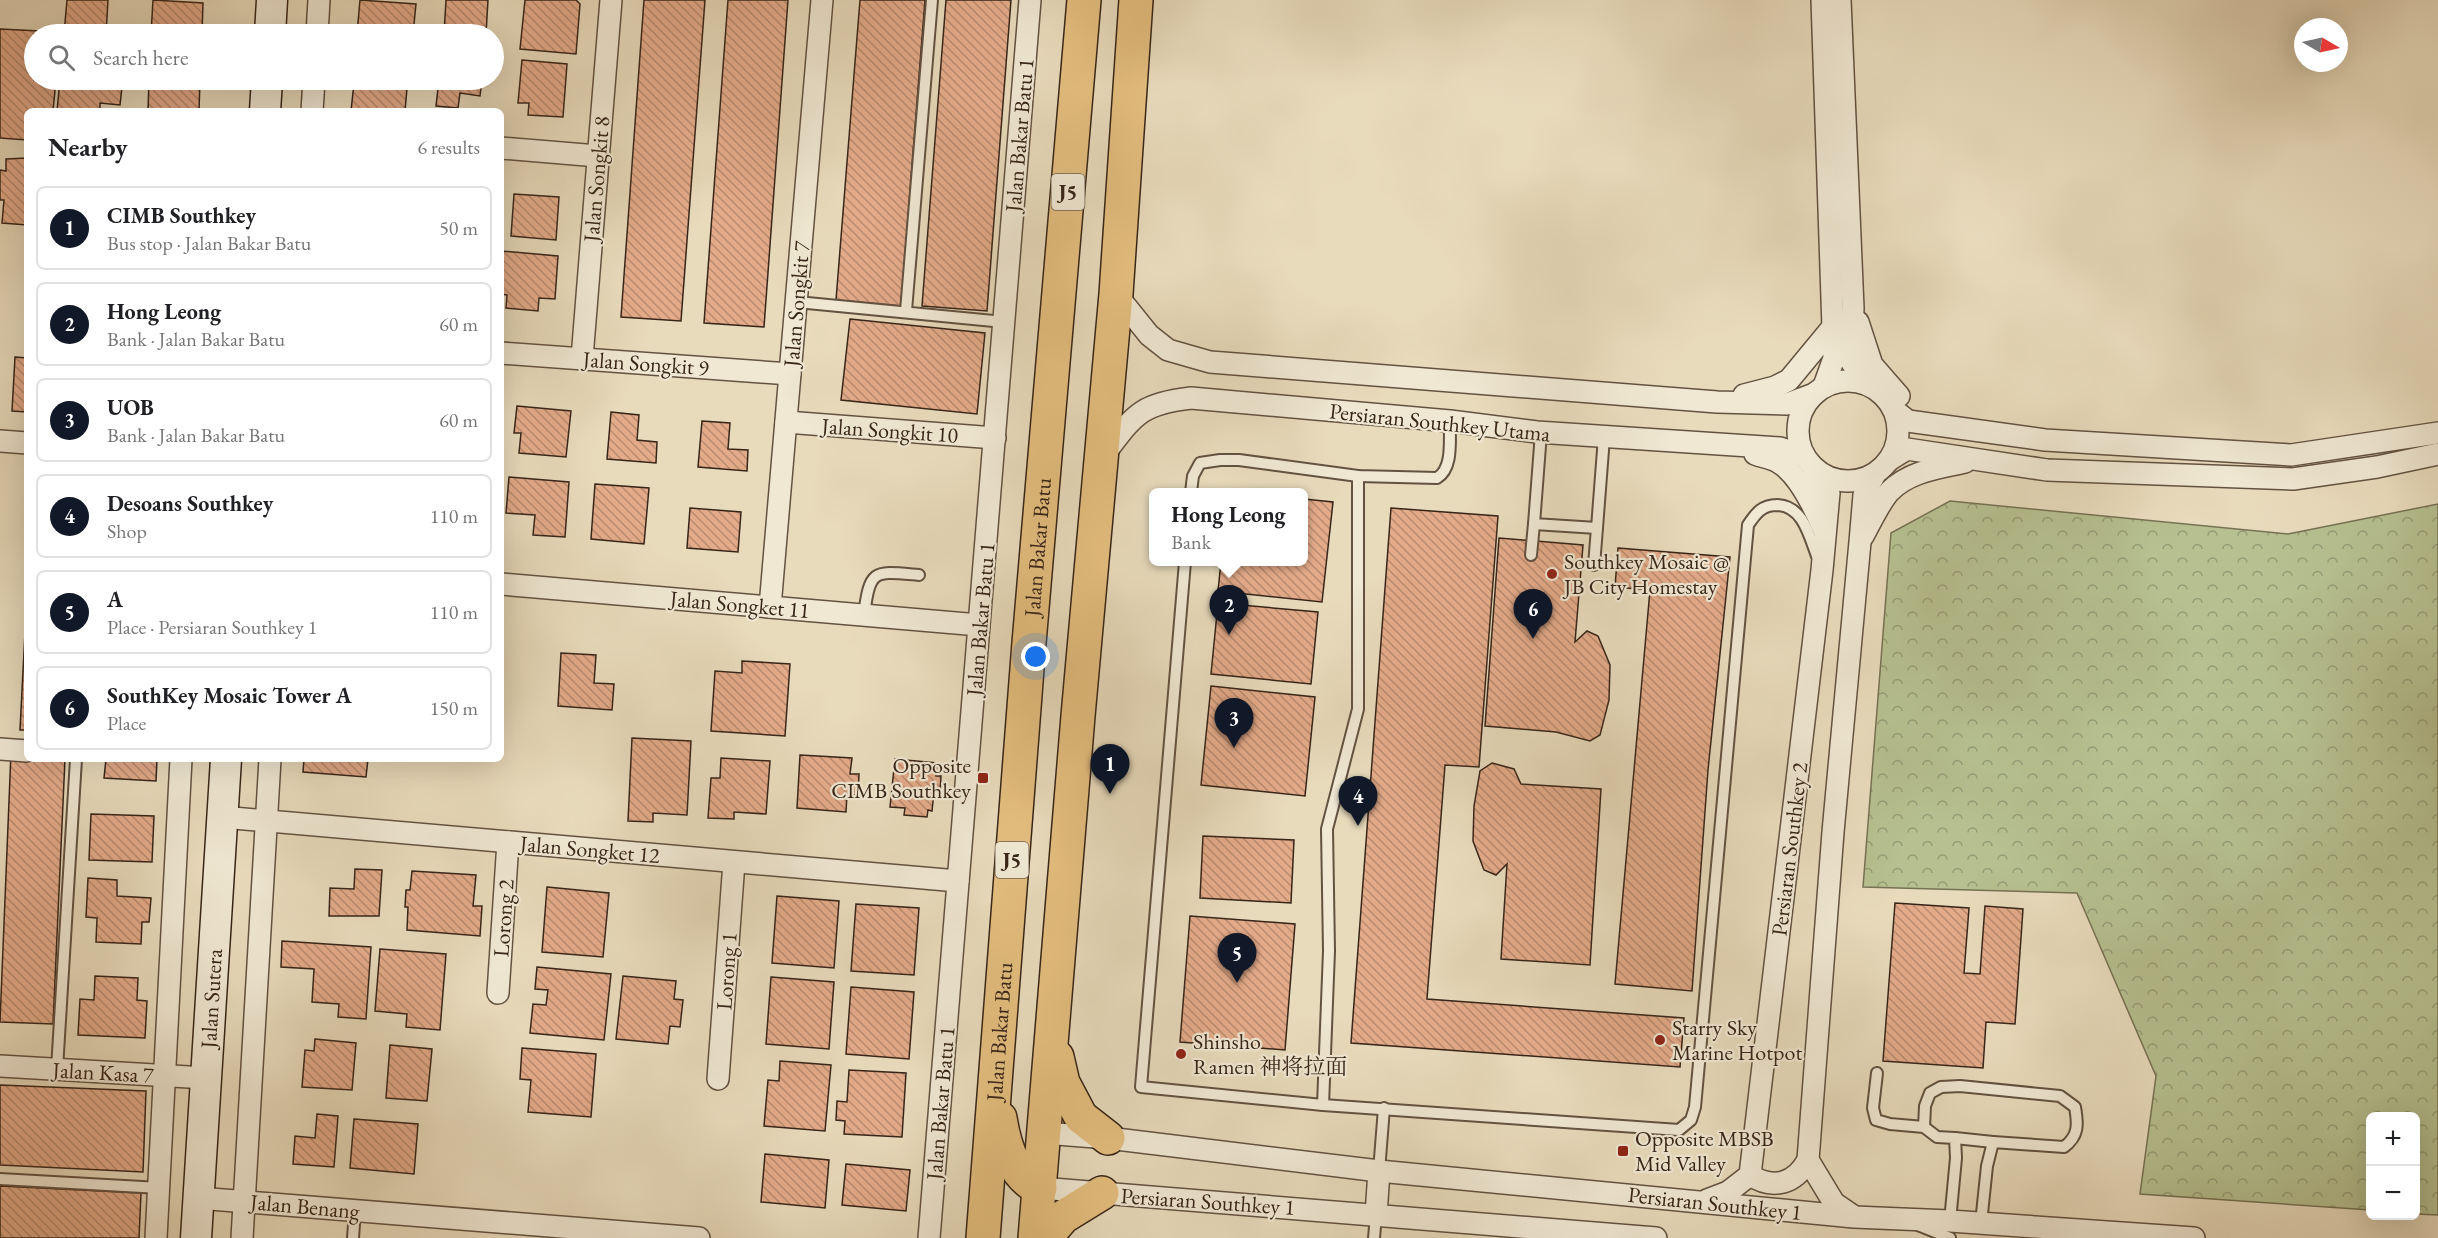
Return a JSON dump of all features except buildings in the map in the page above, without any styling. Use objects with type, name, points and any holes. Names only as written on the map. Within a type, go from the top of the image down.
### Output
[{"type":"main road","name":"Jalan Bakar Batu","points":[[983,1237],[1029,643],[1084,0]]},
{"type":"main road","points":[[1035,1238],[1100,459],[1116,294],[1136,0]]},
{"type":"main road","points":[[1052,1034],[1063,1083],[1071,1101],[1081,1117],[1108,1138]]},
{"type":"main road","points":[[996,1077],[1002,1132],[1022,1177],[1040,1188]]},
{"type":"main road","points":[[983,1237],[1002,1182],[1014,1161],[1029,1142],[1044,1133]]},
{"type":"main road","points":[[1045,1238],[1064,1217],[1102,1193]]},
{"type":"street","points":[[271,24],[272,0]]},
{"type":"street","points":[[318,24],[319,0]]},
{"type":"street","name":"Jalan Songkit 8","points":[[582,358],[611,0]]},
{"type":"street","name":"Jalan Songkit 7","points":[[770,607],[822,0]]},
{"type":"street","name":"Jalan Bakar Batu 1","points":[[929,1238],[1030,0]]},
{"type":"street","points":[[1822,0],[1834,358],[1819,390],[1804,407],[1798,423],[1798,440],[1809,463],[1828,478],[1844,482],[1860,481],[1907,449],[2047,470],[2293,479],[2377,467],[2438,454]]},
{"type":"street","points":[[1840,0],[1853,308],[1851,361],[1865,383],[1882,394],[1894,410],[1908,421],[2045,440],[2291,455],[2438,433]]},
{"type":"street","points":[[265,108],[266,90]]},
{"type":"street","points":[[312,108],[313,90]]},
{"type":"street","points":[[504,148],[598,156]]},
{"type":"street","name":"Persiaran Southkey Utama","points":[[1116,294],[1149,335],[1168,350],[1210,362],[1717,402],[1788,404],[1819,390]]},
{"type":"street","points":[[1853,308],[1872,365],[1902,399],[1942,427]]},
{"type":"street","points":[[1717,402],[1775,387],[1789,380],[1832,328]]},
{"type":"street","name":"Jalan Songkit 9","points":[[504,353],[790,374]]},
{"type":"street","points":[[1819,390],[1844,381],[1865,383]]},
{"type":"street","name":"Persiaran Southkey Utama","points":[[1100,459],[1141,411],[1163,401],[1191,398],[1450,421],[1541,433],[1780,448],[1809,463]]},
{"type":"street","points":[[1882,467],[1897,444],[1898,427],[1894,410]]},
{"type":"street","name":"Jalan Songkit 10","points":[[786,422],[995,438]]},
{"type":"street","points":[[0,441],[24,443]]},
{"type":"street","points":[[1731,446],[1779,462],[1809,497],[1825,533]]},
{"type":"street","points":[[1860,542],[1890,492],[1906,478],[1974,460]]},
{"type":"street","name":"Persiaran Southkey 2","points":[[1750,1175],[1822,570],[1829,493],[1809,463]]},
{"type":"street","name":"Persiaran Southkey 2","points":[[1808,1160],[1833,832],[1864,495],[1882,467]]},
{"type":"street","name":"Jalan Songket 11","points":[[504,584],[979,625]]},
{"type":"street","points":[[0,749],[24,751]]},
{"type":"street","name":"Jalan Sutera","points":[[156,1238],[182,762]]},
{"type":"street","name":"Jalan Sutera","points":[[196,1238],[226,762]]},
{"type":"street","name":"Jalan Sutera","points":[[242,1238],[270,762]]},
{"type":"street","name":"Jalan Songket 12","points":[[222,817],[958,881]]},
{"type":"street","name":"Lorong 2","points":[[498,993],[508,842]]},
{"type":"street","name":"Lorong 1","points":[[718,1079],[734,862]]},
{"type":"street","name":"Jalan Kasa 7","points":[[0,1066],[206,1078]]},
{"type":"street","name":"Persiaran Southkey 1","points":[[1044,1133],[1108,1138],[1379,1171],[1854,1217],[1901,1219],[1950,1229],[1981,1223],[2194,1238]]},
{"type":"street","points":[[1701,1201],[1714,1199],[1728,1192],[1750,1175],[1771,1184],[1783,1183],[1793,1179],[1802,1171],[1808,1160]]},
{"type":"street","points":[[1808,1160],[1834,1203],[1854,1217]]},
{"type":"street","points":[[1376,1215],[1379,1171]]},
{"type":"street","name":"Persiaran Southkey 1","points":[[1040,1188],[1656,1238]]},
{"type":"street","name":"Jalan Benang","points":[[198,1198],[355,1210],[477,1229],[699,1238]]},
{"type":"lane","points":[[906,311],[932,0]]},
{"type":"lane","points":[[796,302],[1004,322]]},
{"type":"lane","points":[[1191,488],[1192,476],[1200,463],[1220,460],[1239,460],[1358,476],[1437,478],[1446,470],[1448,463],[1450,421]]},
{"type":"lane","points":[[1532,555],[1541,433]]},
{"type":"lane","points":[[1594,565],[1604,437]]},
{"type":"lane","points":[[1323,1105],[1329,951],[1327,829],[1358,709],[1358,476]]},
{"type":"lane","points":[[1185,566],[1141,1087],[1323,1105],[1679,1130],[1691,1120],[1695,1107],[1748,525],[1756,512],[1768,505],[1780,505],[1795,510],[1802,520],[1822,570]]},
{"type":"lane","points":[[1534,524],[1597,528]]},
{"type":"lane","points":[[864,615],[868,585],[877,576],[887,572],[919,575]]},
{"type":"lane","points":[[57,1069],[76,762]]},
{"type":"lane","points":[[1877,1073],[1873,1108],[1876,1120],[1890,1124],[1924,1127],[1937,1137],[2064,1146],[2072,1141],[2079,1125],[2075,1107],[2060,1096],[1960,1086],[1941,1087],[1930,1093],[1925,1106],[1924,1127]]},
{"type":"lane","points":[[1379,1171],[1384,1108]]},
{"type":"lane","points":[[1950,1229],[1956,1158],[1955,1138]]},
{"type":"lane","points":[[1981,1223],[1987,1166],[1993,1142]]},
{"type":"lane","points":[[0,1179],[160,1188]]},
{"type":"lane","points":[[353,1238],[355,1210]]},
{"type":"lane","points":[[1374,1238],[1376,1215]]},
{"type":"green space","points":[[1950,501],[2288,534],[2438,504],[2438,1215],[2420,1214],[2420,1112],[2366,1112],[2366,1210],[2140,1194],[2156,1076],[2077,893],[1863,887],[1891,533]]},
{"type":"place","name":"Southkey Mosaic @ JB City Homestay","points":[[1552,574]]},
{"type":"place","name":"Hong Leong","points":[[1229,635]]},
{"type":"place","name":"SouthKey Mosaic Tower A","points":[[1533,639]]},
{"type":"place","name":"UOB","points":[[1234,748]]},
{"type":"place","name":"Opposite CIMB Southkey","points":[[983,778]]},
{"type":"place","name":"CIMB Southkey","points":[[1110,794]]},
{"type":"place","name":"Desoans Southkey","points":[[1358,826]]},
{"type":"place","name":"A","points":[[1237,983]]},
{"type":"place","name":"Starry Sky Marine Hotpot","points":[[1660,1040]]},
{"type":"place","name":"Shinsho Ramen 神将拉面","points":[[1181,1054]]},
{"type":"place","name":"Opposite MBSB Mid Valley","points":[[1623,1151]]}]
